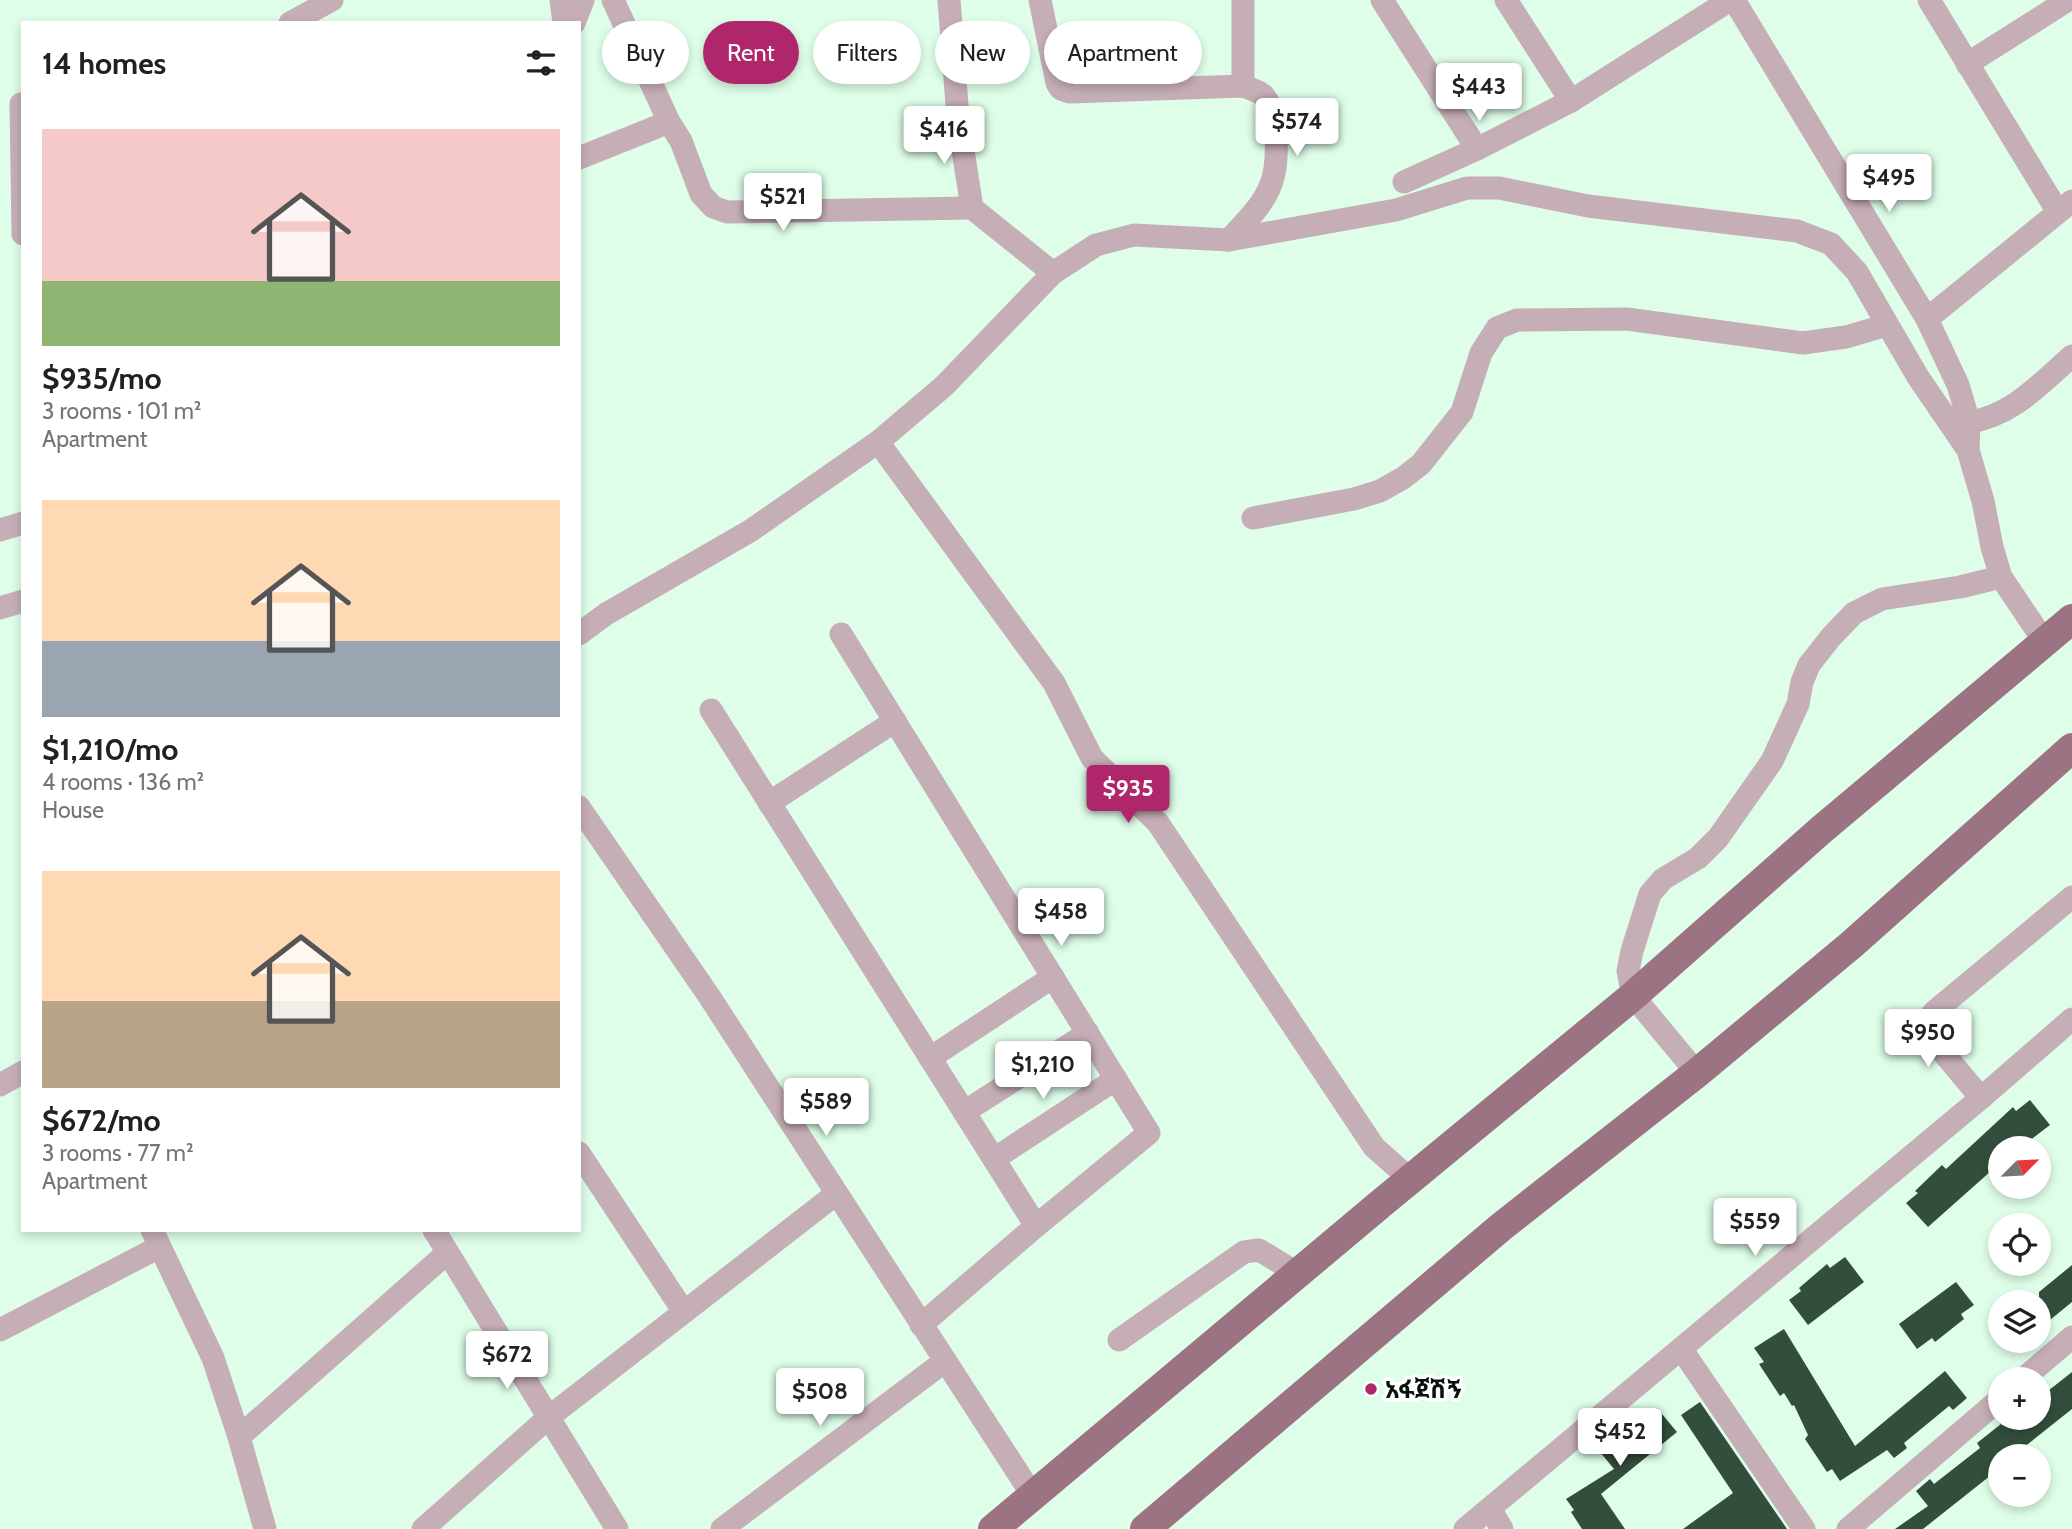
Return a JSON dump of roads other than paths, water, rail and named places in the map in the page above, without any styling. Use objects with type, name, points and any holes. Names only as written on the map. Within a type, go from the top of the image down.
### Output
[{"type":"main road","points":[[993,1529],[1297,1273],[1633,996],[1821,830],[2072,619]]},
{"type":"main road","points":[[1145,1529],[1501,1227],[1697,1073],[1851,945],[2072,748]]},
{"type":"street","points":[[294,21],[332,0]]},
{"type":"street","points":[[561,0],[564,21]]},
{"type":"street","points":[[575,21],[583,0]]},
{"type":"street","points":[[613,0],[669,122],[681,141],[701,194],[713,207],[727,212],[972,208],[1053,273]]},
{"type":"street","points":[[949,0],[958,118],[972,208]]},
{"type":"street","points":[[1040,0],[1061,89],[1069,92],[1243,86],[1262,94],[1270,108],[1276,137],[1271,184],[1259,206],[1229,240]]},
{"type":"street","points":[[1243,0],[1243,86]]},
{"type":"street","points":[[1382,0],[1477,149]]},
{"type":"street","points":[[1506,0],[1571,101]]},
{"type":"street","points":[[1404,182],[1477,149],[1571,101],[1732,0],[1927,319],[1958,385],[1969,422],[1968,450]]},
{"type":"street","points":[[1927,319],[2065,207],[1967,64],[1929,0]]},
{"type":"street","points":[[1967,64],[2068,0]]},
{"type":"street","points":[[15,106],[21,202]]},
{"type":"street","points":[[581,157],[669,122]]},
{"type":"street","points":[[581,633],[606,614],[750,531],[878,442],[944,386],[1053,273],[1096,245],[1134,235],[1229,240],[1396,210],[1467,188],[1499,188],[1588,206],[1797,231],[1831,244],[1857,272],[1918,377],[1968,450],[2001,577],[2044,641]]},
{"type":"street","points":[[1254,518],[1367,495],[1403,478],[1421,464],[1462,412],[1481,353],[1497,328],[1517,320],[1627,319],[1803,343],[1846,337],[1887,325]]},
{"type":"street","points":[[1969,422],[1987,420],[2016,405],[2072,356]]},
{"type":"street","points":[[878,442],[1054,683],[1091,758],[1158,823],[1374,1147],[1410,1179]]},
{"type":"street","points":[[0,530],[21,524]]},
{"type":"street","points":[[1697,1073],[1633,996],[1628,971],[1650,894],[1663,880],[1698,858],[1718,838],[1772,761],[1798,704],[1802,682],[1809,666],[1854,613],[1882,599],[1960,587],[2001,577]]},
{"type":"street","points":[[0,608],[21,602]]},
{"type":"street","points":[[841,634],[1149,1133],[921,1325]]},
{"type":"street","points":[[711,710],[1036,1226]]},
{"type":"street","points":[[769,803],[895,721]]},
{"type":"street","points":[[581,810],[709,996],[1033,1496]]},
{"type":"street","points":[[1981,1098],[1926,1032],[1926,1022],[1935,1011],[2072,897]]},
{"type":"street","points":[[930,1058],[1054,978]]},
{"type":"street","points":[[1465,1529],[1682,1350],[2072,1019]]},
{"type":"street","points":[[964,1112],[1088,1033]]},
{"type":"street","points":[[0,1085],[21,1073]]},
{"type":"street","points":[[994,1160],[1116,1079]]},
{"type":"street","points":[[581,1156],[684,1312]]},
{"type":"street","points":[[423,1529],[549,1417],[836,1194]]},
{"type":"street","points":[[435,1232],[617,1529]]},
{"type":"street","points":[[0,1330],[155,1238],[213,1358],[265,1529]]},
{"type":"street","points":[[1119,1340],[1244,1252],[1259,1250],[1297,1273]]},
{"type":"street","points":[[239,1437],[447,1253]]},
{"type":"street","points":[[2037,1367],[2072,1337]]},
{"type":"street","points":[[1682,1350],[1804,1529]]},
{"type":"street","points":[[722,1529],[945,1362]]},
{"type":"street","points":[[1848,1529],[1988,1409]]},
{"type":"street","points":[[1490,1509],[1503,1529]]},
{"type":"place","name":"አፋጀሽኝ","points":[[1371,1389]]}]
